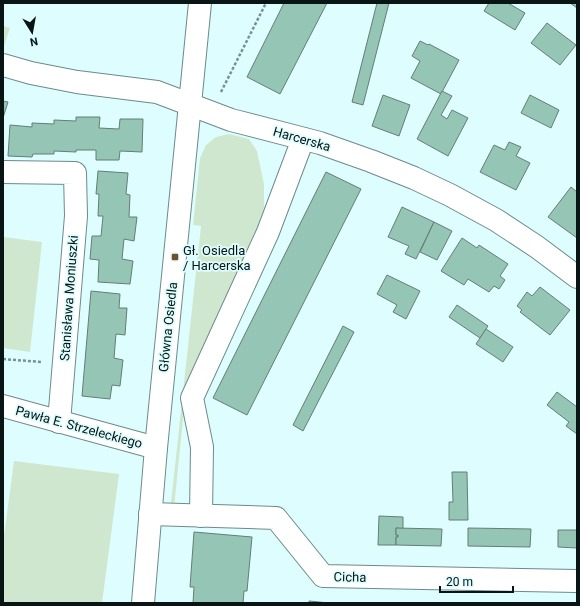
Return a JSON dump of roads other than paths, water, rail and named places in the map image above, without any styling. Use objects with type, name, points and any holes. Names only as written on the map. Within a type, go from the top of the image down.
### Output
[{"type":"street","name":"Główna Osiedla","points":[[143,603],[156,448],[200,109],[200,3]]},
{"type":"street","name":"Harcerska","points":[[3,65],[31,73],[77,82],[157,92],[231,120],[320,143],[371,161],[450,194],[502,224],[537,247],[577,277]]},
{"type":"street","points":[[202,516],[202,447],[192,398],[268,232],[303,139]]},
{"type":"street","name":"Stanisława Moniuszki","points":[[3,172],[75,173],[76,216],[60,422]]},
{"type":"street","name":"Pawła E. Strzeleckiego","points":[[3,406],[156,448]]},
{"type":"street","name":"Cicha","points":[[150,514],[276,518],[323,576],[577,581]]},
{"type":"place","name":"Gł. Osiedla / Harcerska","points":[[175,257]]}]
